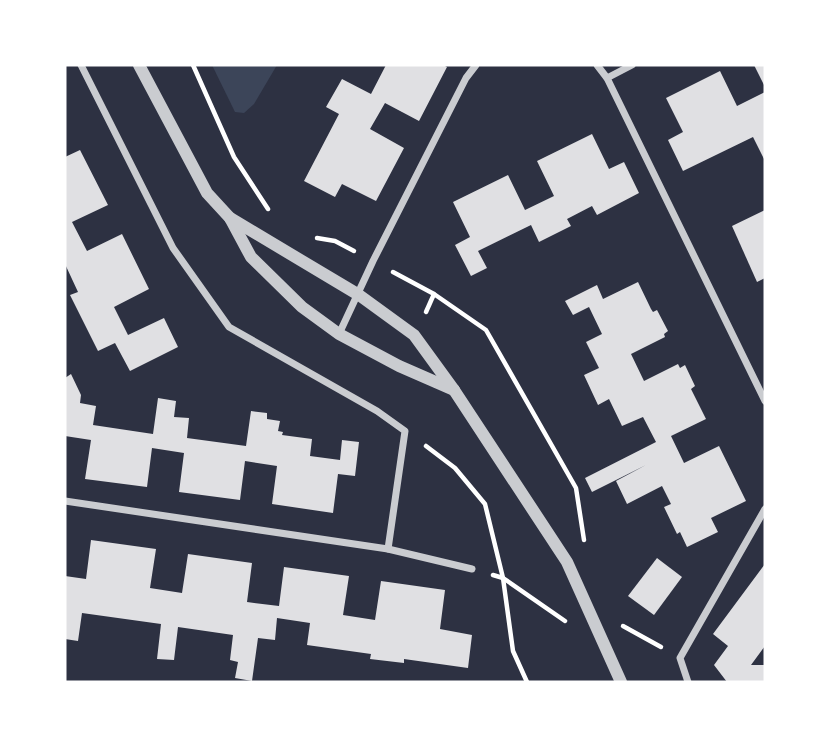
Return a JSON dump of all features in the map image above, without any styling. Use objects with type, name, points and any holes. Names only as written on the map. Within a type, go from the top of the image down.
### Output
[{"type":"street","points":[[81,65],[173,248],[229,327],[377,411],[405,431],[388,550]]},
{"type":"street","points":[[139,65],[207,193],[230,218],[251,257],[302,307],[339,334],[399,366],[454,390]]},
{"type":"street","points":[[339,334],[466,78],[476,65]]},
{"type":"street","points":[[597,65],[607,78],[765,401]]},
{"type":"street","points":[[607,78],[632,65]]},
{"type":"street","points":[[230,218],[359,295],[414,335],[454,390],[566,562],[621,682]]},
{"type":"street","points":[[65,501],[388,550],[472,569]]},
{"type":"street","points":[[688,682],[680,658],[765,509]]},
{"type":"path","points":[[193,65],[234,157],[264,206],[274,213]]},
{"type":"path","points":[[313,238],[335,241],[373,261],[435,294],[486,330],[576,488],[586,547],[578,584]]},
{"type":"path","points":[[405,431],[455,468],[485,504],[503,578],[513,651],[527,682]]},
{"type":"path","points":[[503,578],[567,624]]},
{"type":"path","points":[[587,606],[680,658]]},
{"type":"shaded area","points":[[212,65],[277,65],[254,104],[244,113],[235,112]]},
{"type":"building","points":[[386,65],[447,67],[419,121],[385,103],[370,129],[404,148],[376,201],[342,184],[335,197],[304,181],[339,114],[326,107],[342,79],[371,94]]},
{"type":"building","points":[[754,65],[765,65],[765,87]]},
{"type":"building","points":[[720,71],[737,106],[765,92],[765,161],[753,137],[683,171],[668,140],[683,132],[666,98]]},
{"type":"building","points":[[592,134],[609,169],[624,162],[639,193],[597,215],[592,206],[567,219],[571,226],[539,242],[531,225],[478,251],[487,268],[471,276],[455,245],[470,237],[453,202],[508,175],[525,210],[554,196],[537,161]]},
{"type":"building","points":[[80,150],[108,205],[72,222],[87,251],[122,234],[149,289],[114,307],[128,335],[164,318],[178,347],[130,371],[115,343],[98,351],[70,295],[78,292],[65,264],[65,157]]},
{"type":"building","points":[[765,210],[765,278],[757,282],[732,226]]},
{"type":"building","points":[[638,282],[651,309],[653,312],[657,310],[668,331],[664,334],[665,337],[631,354],[644,381],[678,364],[680,368],[685,365],[695,386],[691,389],[706,419],[671,436],[684,463],[719,446],[746,501],[711,518],[718,532],[687,547],[680,532],[677,534],[664,507],[671,504],[662,486],[627,504],[616,481],[646,465],[592,492],[585,478],[656,442],[643,417],[622,426],[609,399],[598,405],[584,375],[599,368],[586,342],[602,334],[589,307],[573,315],[565,301],[597,285],[603,299]]},
{"type":"building","points":[[71,374],[81,395],[80,403],[96,406],[93,425],[153,434],[158,398],[176,401],[174,417],[189,418],[187,438],[246,446],[251,411],[267,413],[267,419],[280,421],[278,431],[283,432],[282,435],[312,439],[310,456],[340,460],[342,440],[359,442],[355,476],[338,474],[333,513],[272,504],[277,466],[245,461],[240,500],[179,492],[184,453],[152,448],[147,487],[85,479],[91,440],[65,436],[65,378]]},
{"type":"building","points":[[91,540],[156,549],[150,588],[182,593],[188,554],[252,563],[247,602],[279,606],[284,567],[349,576],[343,615],[375,620],[381,581],[445,590],[440,629],[472,635],[468,668],[404,659],[404,663],[370,659],[371,654],[307,645],[310,623],[277,618],[275,640],[258,638],[252,681],[235,678],[238,662],[230,660],[233,635],[178,627],[174,660],[157,659],[161,624],[82,613],[78,641],[65,639],[65,576],[86,579]]},
{"type":"building","points":[[657,558],[682,577],[654,615],[628,596]]},
{"type":"building","points":[[765,564],[765,646],[751,665],[765,665],[765,682],[727,682],[714,665],[728,646],[713,634]]}]
